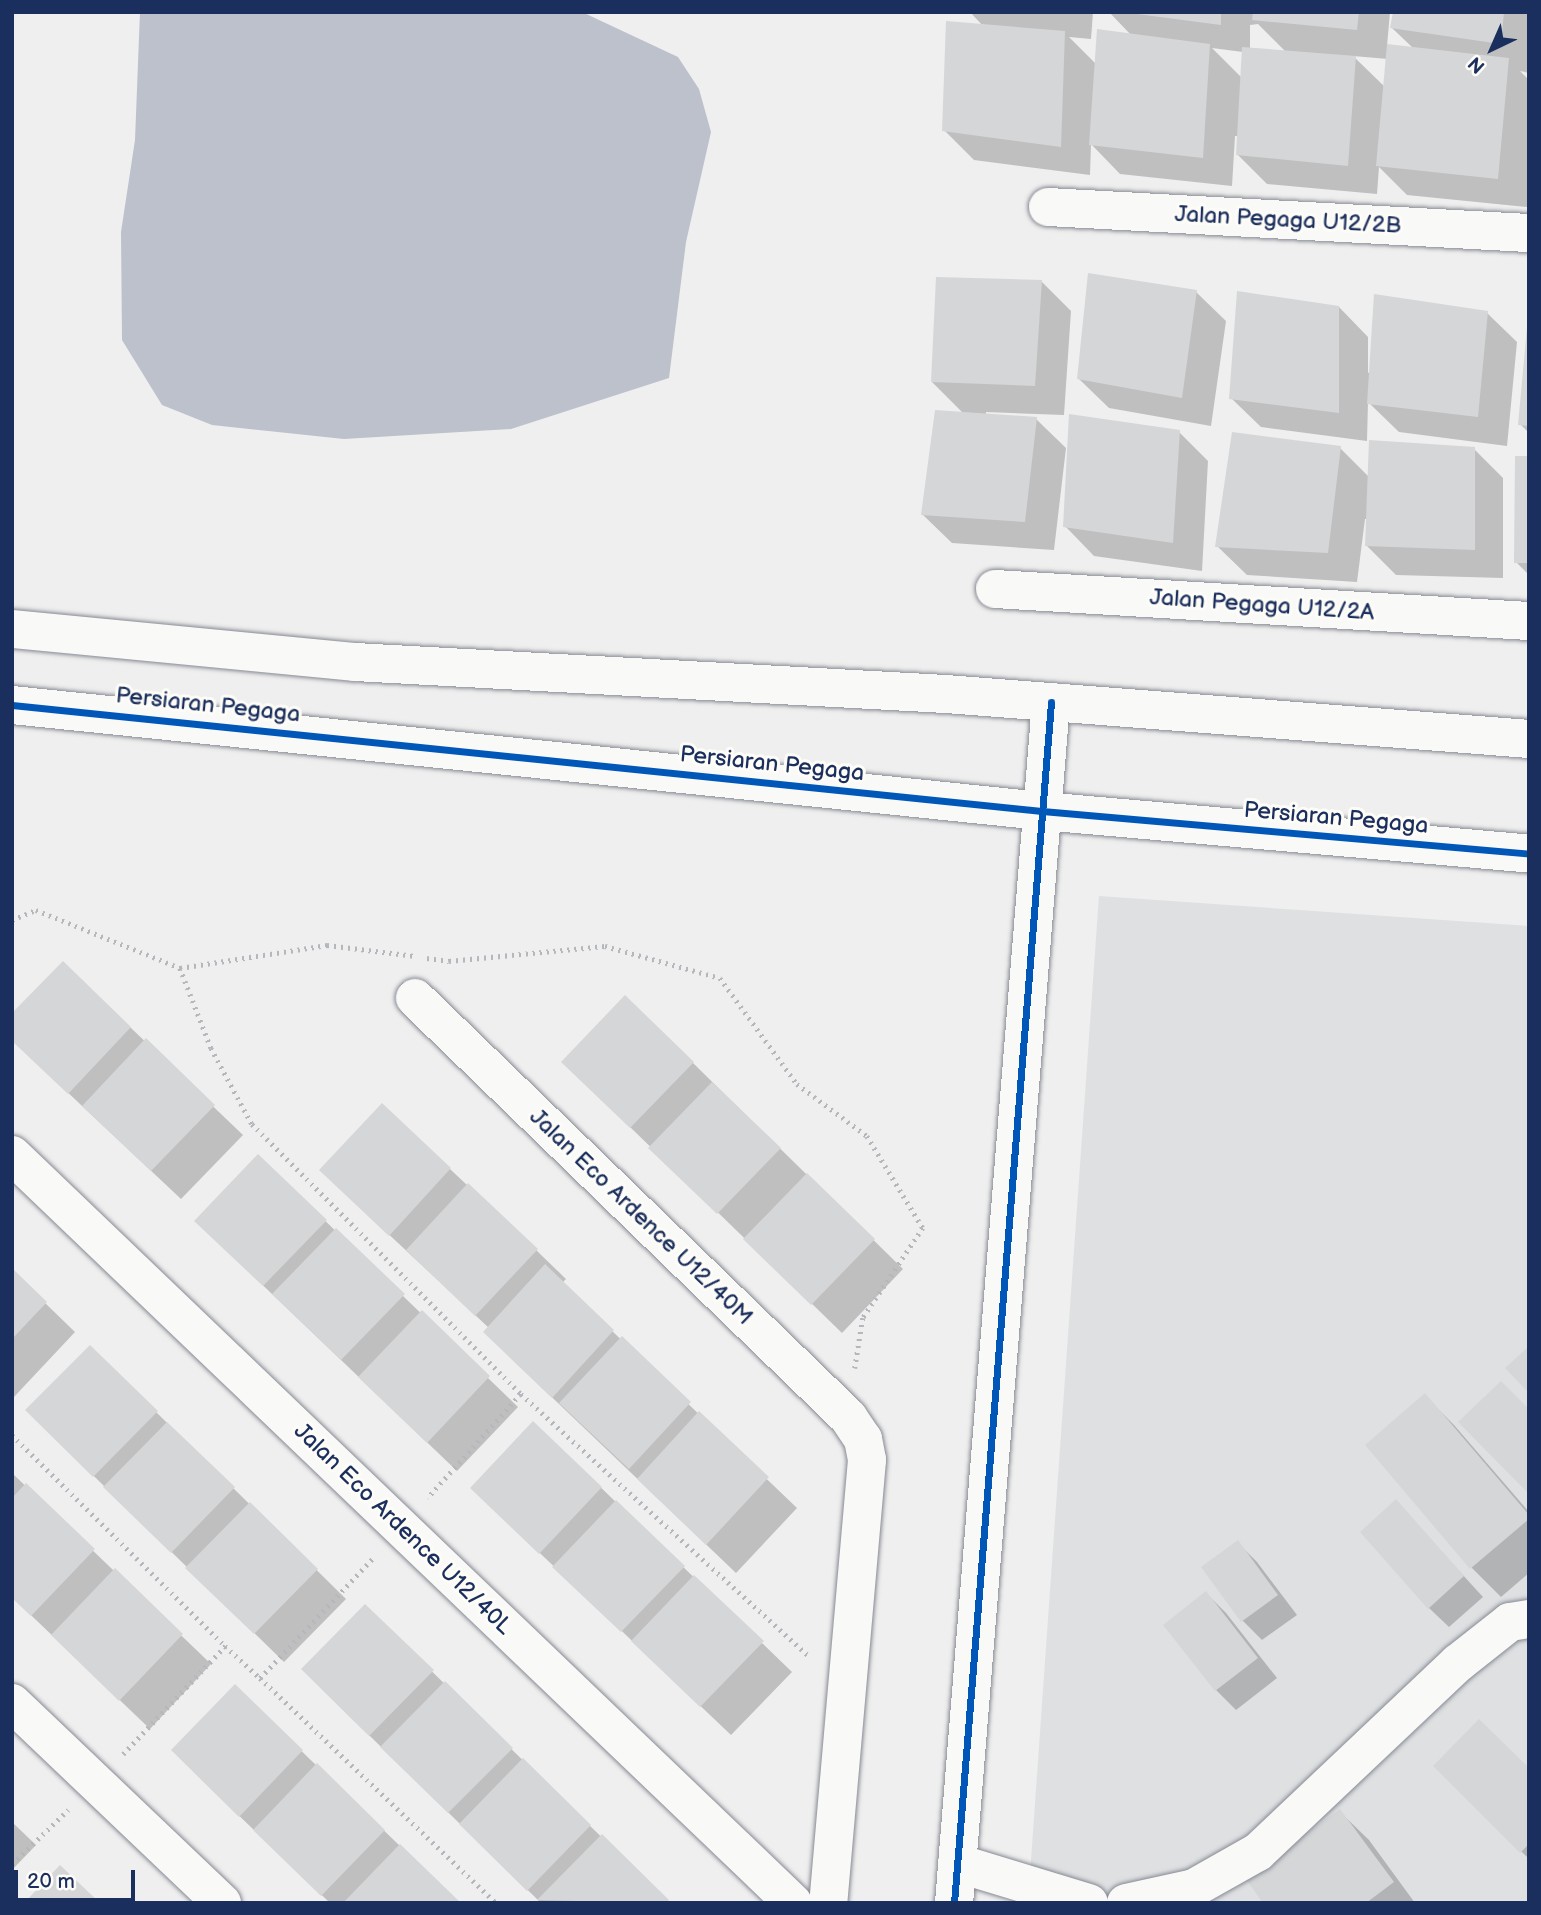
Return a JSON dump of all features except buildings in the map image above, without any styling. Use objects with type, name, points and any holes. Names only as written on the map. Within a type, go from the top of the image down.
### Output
[{"type":"street","name":"Jalan Pegaga U12/2B","points":[[1048,207],[1529,233]]},
{"type":"street","name":"Jalan Pegaga U12/2A","points":[[995,589],[1529,621]]},
{"type":"street","points":[[12,629],[355,662],[1051,702],[1529,738]]},
{"type":"street","points":[[954,1903],[1051,702]]},
{"type":"street","name":"Persiaran Pegaga","points":[[12,705],[1042,811],[1529,854]]},
{"type":"street","name":"Jalan Eco Ardence U12/40M","points":[[415,998],[856,1428]]},
{"type":"street","name":"Jalan Eco Ardence U12/40L","points":[[12,1156],[793,1903]]},
{"type":"street","points":[[828,1903],[867,1460],[856,1428]]},
{"type":"street","points":[[1126,1903],[1194,1888],[1258,1852],[1458,1663],[1510,1622],[1529,1619]]},
{"type":"street","points":[[12,1703],[222,1903]]},
{"type":"street","points":[[957,1864],[1089,1903]]},
{"type":"path","points":[[12,920],[36,910],[180,968],[327,945],[449,961],[605,946],[720,978],[797,1084],[867,1136],[923,1228],[863,1318],[856,1428]]},
{"type":"path","points":[[521,1394],[847,1690]]},
{"type":"path","points":[[12,1435],[225,1646]]},
{"type":"path","points":[[260,1678],[496,1903]]},
{"type":"shaded area","points":[[140,12],[582,12],[678,57],[699,89],[711,132],[686,242],[669,378],[511,429],[344,439],[212,425],[162,405],[122,340],[121,232],[135,140]]},
{"type":"shaded area","points":[[1099,896],[1529,926],[1529,1903],[1028,1903]]},
{"type":"cycle path","points":[[954,1903],[1051,702]]},
{"type":"cycle path","points":[[12,705],[1042,811],[1529,854]]}]
